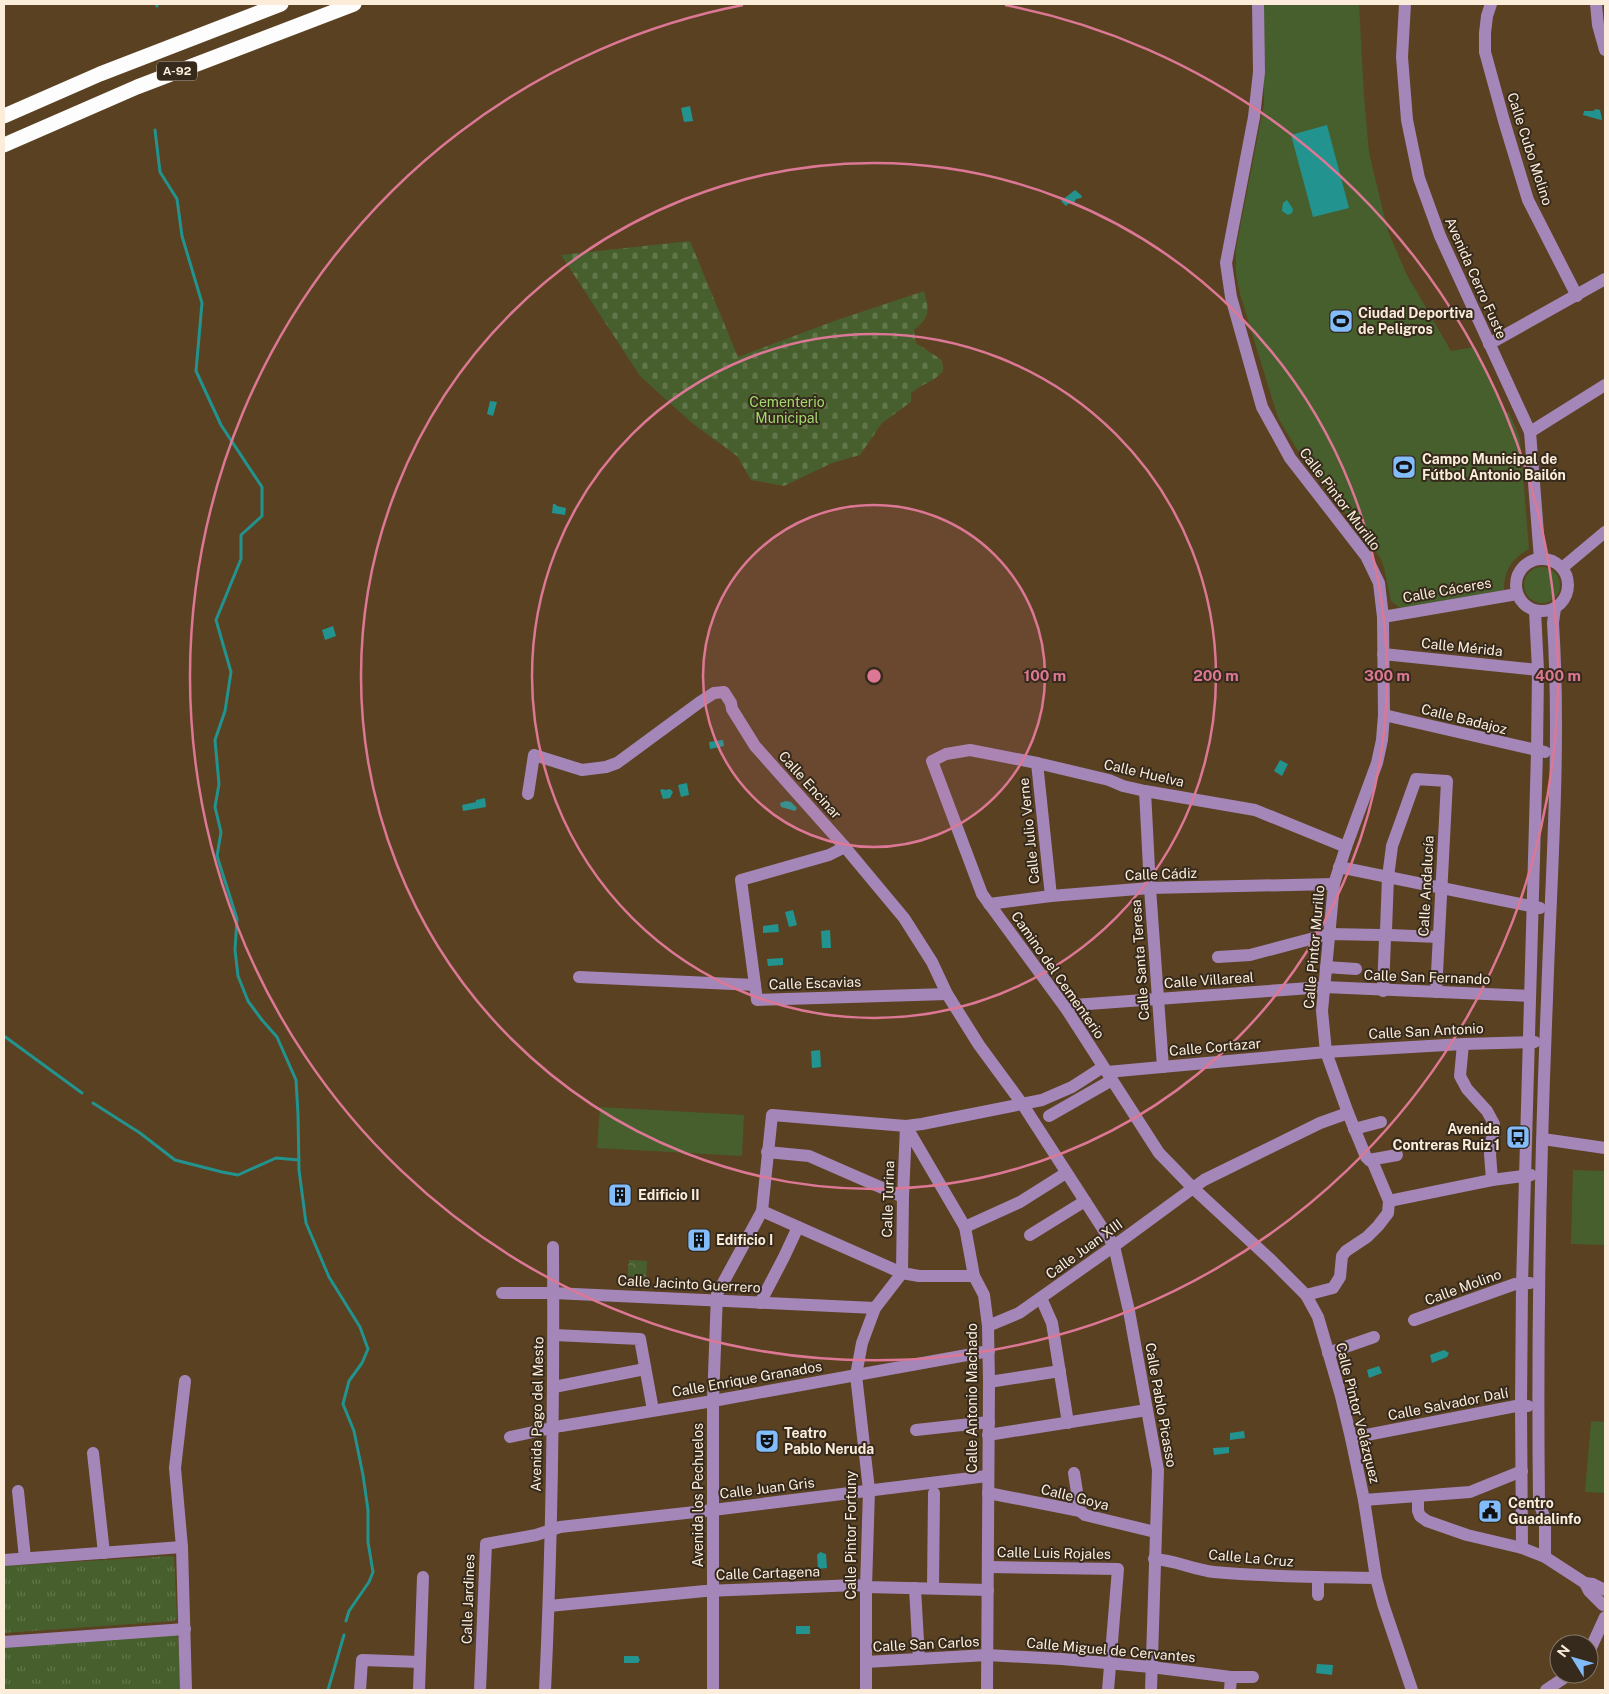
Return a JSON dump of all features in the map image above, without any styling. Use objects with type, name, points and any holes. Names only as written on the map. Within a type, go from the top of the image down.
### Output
[{"type":"highway","name":"A-92","points":[[4,116],[100,74],[281,4]]},
{"type":"highway","name":"A-92","points":[[4,145],[137,87],[354,4]]},
{"type":"street","name":"Calle Pintor Murillo","points":[[1258,4],[1259,72],[1254,117],[1226,263],[1231,297],[1262,407],[1290,458],[1366,556],[1380,583],[1384,715],[1382,740],[1377,763],[1334,884],[1322,1011],[1326,1052],[1354,1129],[1366,1157],[1373,1163],[1389,1201]]},
{"type":"street","name":"Avenida Cerro Fuste","points":[[1405,4],[1402,57],[1407,120],[1419,178],[1440,236],[1530,432],[1540,558]]},
{"type":"street","name":"Calle Cubo Molino","points":[[1491,4],[1484,33],[1485,52],[1504,121],[1528,200],[1578,296]]},
{"type":"street","points":[[1596,4],[1598,24],[1605,50]]},
{"type":"street","points":[[1489,344],[1578,296],[1605,279]]},
{"type":"street","points":[[1530,432],[1605,385]]},
{"type":"street","points":[[1562,568],[1605,532]]},
{"type":"street","points":[[1540,558],[1549,559],[1562,568],[1567,577],[1568,591],[1562,603],[1544,612],[1535,611],[1523,603],[1517,594],[1516,585],[1521,569],[1529,562],[1540,558]]},
{"type":"street","name":"Calle Cáceres","points":[[1382,617],[1517,594]]},
{"type":"street","points":[[1545,1557],[1545,1519],[1539,1503],[1539,1283],[1545,1042],[1556,753],[1553,623],[1555,608]]},
{"type":"street","points":[[1522,1548],[1522,1284],[1537,752],[1538,670],[1535,611]]},
{"type":"street","name":"Calle Mérida","points":[[1383,654],[1538,670]]},
{"type":"street","name":"Calle Encinar","points":[[528,794],[534,755],[582,770],[606,767],[617,763],[700,702],[714,694],[724,692],[731,703],[732,709],[755,746],[844,846],[904,918],[932,962],[947,994],[979,1045],[1022,1105],[1066,1173]]},
{"type":"street","name":"Calle Badajoz","points":[[1384,715],[1537,752],[1556,753]]},
{"type":"street","name":"Calle Huelva","points":[[932,761],[946,754],[970,750],[1037,763],[1109,780],[1123,786],[1145,791],[1254,810],[1346,846]]},
{"type":"street","name":"Camino del Cementerio","points":[[932,761],[982,894],[1067,1010],[1159,1153],[1193,1188]]},
{"type":"street","name":"Calle Julio Verne","points":[[1037,763],[1051,896]]},
{"type":"street","name":"Calle Andalucía","points":[[1388,877],[1392,846],[1416,779],[1447,782],[1436,992]]},
{"type":"street","name":"Calle Santa Teresa","points":[[1145,791],[1163,1067]]},
{"type":"street","points":[[756,985],[741,880],[829,856],[844,846]]},
{"type":"street","points":[[1339,868],[1550,910]]},
{"type":"street","points":[[1383,991],[1388,877]]},
{"type":"street","name":"Calle Cádiz","points":[[990,904],[1051,896],[1150,888],[1334,884]]},
{"type":"street","points":[[1218,957],[1250,955],[1329,934],[1438,937]]},
{"type":"street","points":[[1326,967],[1356,970]]},
{"type":"street","name":"Calle Escavias","points":[[579,977],[756,985],[757,1000],[947,994]]},
{"type":"street","name":"Calle Villareal","points":[[1067,1010],[1074,1005],[1324,987]]},
{"type":"street","name":"Calle San Fernando","points":[[1324,987],[1529,996]]},
{"type":"street","name":"Calle San Antonio","points":[[1326,1052],[1463,1044],[1545,1042]]},
{"type":"street","points":[[1463,1044],[1460,1076],[1467,1089],[1487,1111],[1494,1124],[1490,1154],[1492,1180]]},
{"type":"street","name":"Calle Cortazar","points":[[1107,1073],[1326,1052]]},
{"type":"street","points":[[974,1276],[919,1276],[902,1272],[762,1211],[772,1115],[906,1126],[1042,1100],[1107,1073]]},
{"type":"street","points":[[1049,1116],[1107,1073]]},
{"type":"street","name":"Calle Juan XIII","points":[[988,1326],[1019,1313],[1042,1298],[1204,1180],[1320,1123],[1348,1114]]},
{"type":"street","points":[[1354,1129],[1381,1122]]},
{"type":"street","name":"Calle Turina","points":[[902,1272],[902,1197],[906,1126]]},
{"type":"street","name":"Calle Antonio Machado","points":[[906,1126],[965,1227],[974,1276],[984,1295],[989,1351],[987,1690]]},
{"type":"street","points":[[1543,1139],[1605,1148]]},
{"type":"street","points":[[767,1152],[809,1156],[902,1197]]},
{"type":"street","points":[[1370,1160],[1397,1156]]},
{"type":"street","points":[[965,1227],[1020,1202],[1066,1173]]},
{"type":"street","name":"Calle Pablo Picasso","points":[[1066,1173],[1114,1246],[1129,1311],[1158,1470],[1151,1690]]},
{"type":"street","points":[[1306,1295],[1333,1288],[1340,1277],[1342,1256],[1378,1226],[1388,1212],[1389,1201],[1492,1180],[1541,1174]]},
{"type":"street","name":"Calle Pintor Velázquez","points":[[1193,1188],[1306,1295],[1318,1317],[1352,1438],[1376,1578],[1412,1690]]},
{"type":"street","points":[[1030,1235],[1085,1201]]},
{"type":"street","name":"Avenida los Pechuelos","points":[[713,1690],[713,1401],[717,1294],[762,1211]]},
{"type":"street","points":[[760,1302],[798,1227]]},
{"type":"street","name":"Avenida Pago del Mesto","points":[[545,1690],[549,1606],[548,1582],[554,1387],[553,1247]]},
{"type":"street","name":"Calle Pintor Fortuny","points":[[866,1690],[866,1587],[869,1490],[856,1375],[862,1343],[875,1308],[902,1272]]},
{"type":"street","name":"Calle Molino","points":[[1414,1320],[1515,1284],[1539,1283]]},
{"type":"street","name":"Calle Jacinto Guerrero","points":[[502,1293],[553,1293],[875,1308]]},
{"type":"street","points":[[1042,1298],[1052,1324],[1068,1423]]},
{"type":"street","points":[[554,1335],[640,1340],[653,1410]]},
{"type":"street","points":[[1328,1353],[1374,1338]]},
{"type":"street","name":"Calle Enrique Granados","points":[[510,1437],[553,1427],[713,1401],[989,1351]]},
{"type":"street","points":[[554,1387],[645,1370]]},
{"type":"street","points":[[989,1382],[1060,1371]]},
{"type":"street","points":[[185,1381],[175,1468],[182,1547],[186,1690]]},
{"type":"street","name":"Calle Salvador Dalí","points":[[1352,1438],[1521,1406],[1538,1406]]},
{"type":"street","points":[[916,1430],[988,1429],[1068,1423],[1147,1410]]},
{"type":"street","points":[[93,1453],[104,1553]]},
{"type":"street","points":[[1364,1500],[1470,1492],[1522,1471]]},
{"type":"street","points":[[1074,1473],[1080,1511]]},
{"type":"street","name":"Calle Juan Gris","points":[[550,1531],[560,1527],[988,1476]]},
{"type":"street","points":[[18,1491],[25,1558]]},
{"type":"street","points":[[933,1588],[934,1493]]},
{"type":"street","name":"Calle Goya","points":[[988,1493],[1080,1511],[1085,1515],[1155,1532]]},
{"type":"street","points":[[1418,1496],[1418,1511],[1420,1516],[1427,1521],[1467,1535],[1522,1548],[1545,1557],[1585,1583],[1605,1590]]},
{"type":"street","name":"Calle Jardines","points":[[480,1690],[486,1544],[550,1531]]},
{"type":"street","points":[[4,1560],[182,1547]]},
{"type":"street","name":"Calle La Cruz","points":[[1154,1560],[1164,1560],[1212,1572],[1261,1576],[1376,1578]]},
{"type":"street","name":"Calle Luis Rojales","points":[[989,1567],[1118,1569],[1111,1663]]},
{"type":"street","points":[[419,1690],[423,1577]]},
{"type":"street","points":[[1318,1577],[1318,1595]]},
{"type":"street","points":[[1585,1583],[1589,1591],[1605,1608],[1596,1634]]},
{"type":"street","name":"Calle Cartagena","points":[[549,1606],[713,1591],[856,1585],[866,1587],[988,1590]]},
{"type":"street","points":[[915,1588],[919,1659]]},
{"type":"street","points":[[4,1642],[184,1629]]},
{"type":"street","name":"Calle Miguel de Cervantes","points":[[987,1656],[1062,1658],[1231,1677],[1253,1677]]},
{"type":"street","name":"Calle San Carlos","points":[[866,1662],[987,1656]]},
{"type":"street","points":[[360,1690],[362,1660],[420,1662]]},
{"type":"street","points":[[1108,1690],[1111,1663]]},
{"type":"street","points":[[1230,1690],[1231,1677]]},
{"type":"green space","name":"Ciudad Deportiva de Peligros","points":[[1263,4],[1359,4],[1369,153],[1388,231],[1406,273],[1451,351],[1474,347],[1505,413],[1509,412],[1520,438],[1529,549],[1518,556],[1510,565],[1504,583],[1504,590],[1400,608],[1391,601],[1380,557],[1296,448],[1278,418],[1240,294],[1236,274],[1236,248],[1264,104]]},
{"type":"green space","name":"Cementerio Municipal","points":[[690,241],[738,357],[834,321],[924,291],[928,308],[926,317],[914,330],[916,343],[942,360],[943,371],[936,378],[911,393],[911,402],[882,423],[860,455],[832,463],[784,486],[751,480],[737,456],[692,423],[640,376],[561,255]]},
{"type":"green space","points":[[1542,567],[1555,572],[1560,585],[1555,598],[1542,603],[1529,598],[1524,585],[1529,572]]},
{"type":"green space","points":[[600,1107],[744,1115],[742,1156],[597,1148]]},
{"type":"green space","points":[[1573,1170],[1605,1171],[1605,1245],[1571,1244]]},
{"type":"green space","points":[[629,1260],[647,1261],[646,1283],[627,1281]]},
{"type":"green space","points":[[1591,1421],[1605,1422],[1605,1493],[1585,1492]]},
{"type":"green space","points":[[174,1557],[177,1618],[174,1621],[4,1633],[4,1566]]},
{"type":"green space","points":[[176,1635],[178,1638],[181,1690],[4,1690],[4,1647]]},
{"type":"water","points":[[690,106],[693,121],[684,122],[681,108]]},
{"type":"water","points":[[1600,110],[1601,120],[1583,115],[1584,111]]},
{"type":"water","points":[[1327,125],[1349,208],[1313,217],[1291,135]]},
{"type":"water","points":[[1075,190],[1082,196],[1081,198],[1066,206],[1061,201]]},
{"type":"water","points":[[1287,200],[1293,209],[1292,213],[1288,215],[1282,211],[1283,203]]},
{"type":"water","points":[[490,401],[497,402],[493,416],[487,414]]},
{"type":"water","points":[[553,504],[566,508],[565,515],[552,513]]},
{"type":"water","points":[[333,626],[336,636],[325,640],[322,630]]},
{"type":"water","points":[[723,740],[724,746],[710,749],[709,742]]},
{"type":"water","points":[[1280,760],[1288,764],[1282,776],[1274,771]]},
{"type":"water","points":[[687,783],[689,795],[681,797],[678,785]]},
{"type":"water","points":[[670,789],[673,792],[670,798],[663,799],[660,790]]},
{"type":"water","points":[[485,798],[486,807],[463,811],[462,805]]},
{"type":"water","points":[[791,802],[797,808],[795,811],[781,807],[780,803]]},
{"type":"water","points":[[793,910],[797,925],[789,927],[785,912]]},
{"type":"water","points":[[778,924],[779,932],[763,933],[763,926]]},
{"type":"water","points":[[830,930],[831,948],[822,948],[821,931]]},
{"type":"water","points":[[783,958],[783,965],[768,966],[767,959]]},
{"type":"water","points":[[820,1050],[821,1067],[812,1068],[811,1051]]},
{"type":"water","points":[[1444,1350],[1449,1353],[1447,1357],[1432,1363],[1430,1355]]},
{"type":"water","points":[[1379,1366],[1382,1373],[1369,1378],[1367,1370]]},
{"type":"water","points":[[1244,1431],[1245,1438],[1230,1440],[1230,1433]]},
{"type":"water","points":[[1229,1447],[1229,1453],[1214,1455],[1213,1448]]},
{"type":"water","points":[[820,1552],[826,1554],[827,1568],[818,1569],[817,1555]]},
{"type":"water","points":[[796,1626],[810,1626],[810,1634],[796,1634]]},
{"type":"water","points":[[624,1656],[638,1656],[640,1660],[638,1663],[624,1663]]},
{"type":"water","points":[[1317,1664],[1333,1665],[1332,1675],[1316,1673]]},
{"type":"waterway","points":[[155,130],[160,172],[177,199],[182,236],[202,303],[196,371],[221,425],[262,487],[262,516],[241,535],[241,559],[216,620],[231,672],[225,711],[215,740],[219,784],[215,807],[221,832],[217,856],[237,919],[235,950],[238,976],[248,1001],[277,1037],[296,1080],[299,1170],[306,1223],[329,1277],[360,1327],[368,1349],[362,1363],[349,1381],[343,1404],[354,1431],[363,1475],[368,1510],[368,1542],[373,1572],[369,1582],[349,1611],[346,1621]]},
{"type":"waterway","points":[[4,1036],[82,1093]]},
{"type":"waterway","points":[[93,1103],[140,1133],[175,1160],[238,1175],[276,1158],[299,1160]]},
{"type":"waterway","points":[[328,1690],[344,1635]]},
{"type":"place","name":"Ciudad Deportiva de Peligros","points":[[1341,321]]},
{"type":"place","name":"Campo Municipal de Fútbol Antonio Bailón","points":[[1404,467]]},
{"type":"place","name":"Avenida Contreras Ruiz 1","points":[[1518,1137]]},
{"type":"place","name":"Edificio II","points":[[620,1195]]},
{"type":"place","name":"Edificio I","points":[[699,1240]]},
{"type":"place","name":"Teatro Pablo Neruda","points":[[767,1441]]},
{"type":"place","name":"Centro Guadalinfo","points":[[1490,1511]]}]
